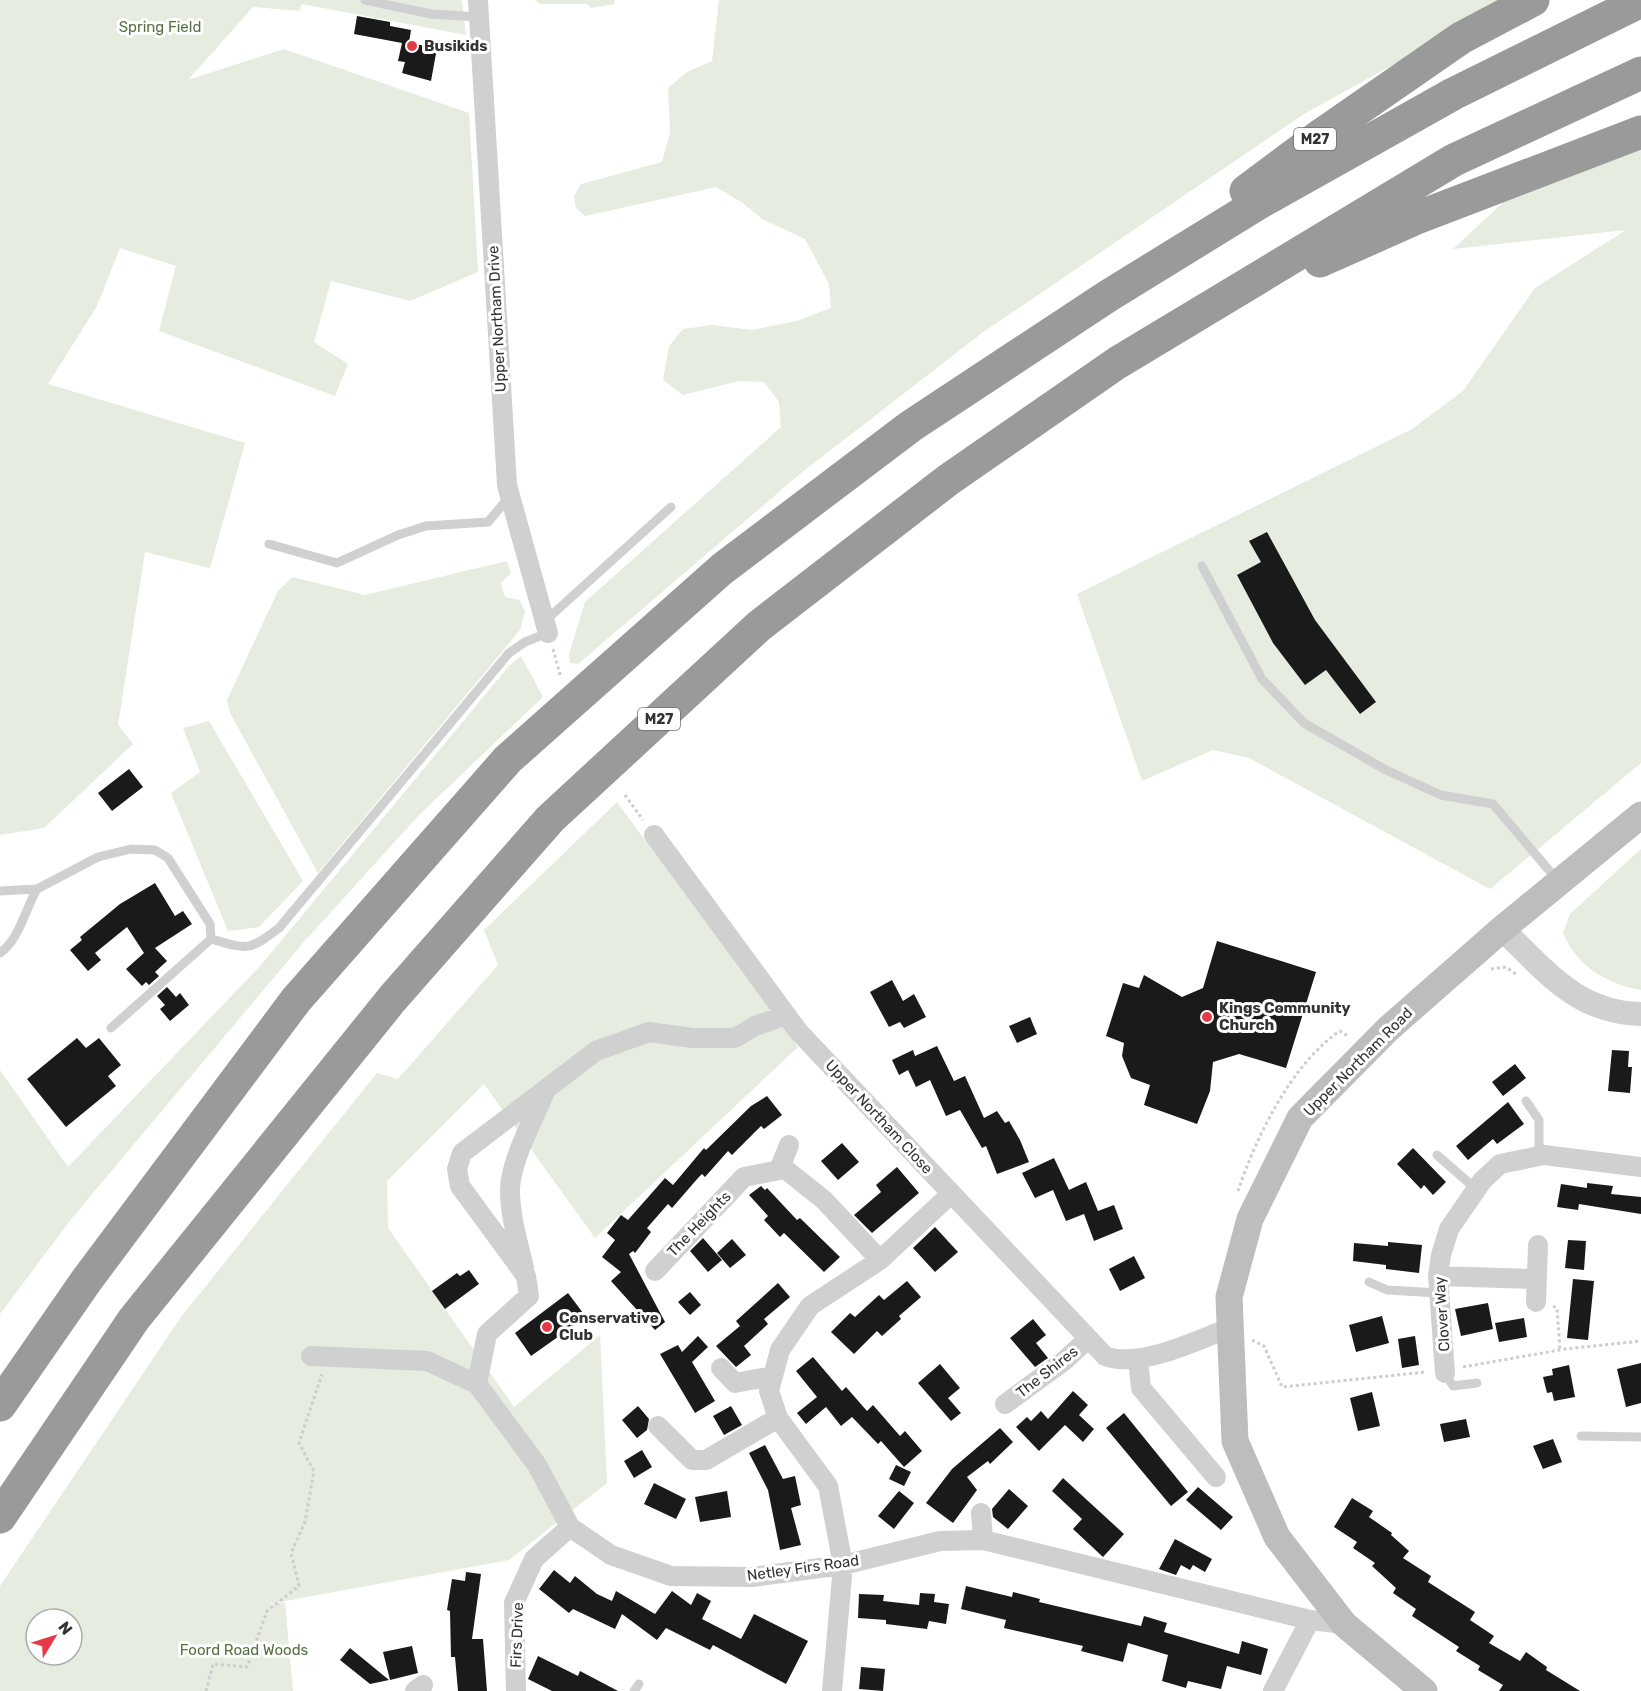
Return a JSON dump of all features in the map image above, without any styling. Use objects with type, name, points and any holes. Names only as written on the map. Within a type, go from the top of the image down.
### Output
[{"type":"highway","name":"M27","points":[[1108,296],[1321,135],[1461,38],[1533,0]]},
{"type":"highway","name":"M27","points":[[0,1405],[86,1281],[296,1000],[508,759],[722,570],[911,426],[1108,296],[1259,204],[1453,94],[1641,1]]},
{"type":"highway","name":"M27","points":[[0,1517],[134,1319],[393,999],[550,819],[759,626],[948,480],[1117,363],[1454,160],[1641,73]]},
{"type":"highway","name":"M27","points":[[1190,319],[1419,217],[1641,132]]},
{"type":"main road","name":"Upper Northam Road","points":[[1424,1691],[1344,1624],[1277,1537],[1235,1441],[1229,1297],[1250,1219],[1300,1118],[1364,1052],[1502,929],[1641,815]]},
{"type":"street","name":"Upper Northam Drive","points":[[479,9],[507,485],[546,627]]},
{"type":"street","name":"Upper Northam Close","points":[[654,835],[798,1031],[1105,1356],[1116,1360],[1138,1360],[1229,1328]]},
{"type":"street","points":[[1502,929],[1570,993],[1593,1006],[1626,1014],[1641,1014]]},
{"type":"street","points":[[526,1276],[460,1186],[457,1169],[462,1153],[596,1052],[649,1032],[692,1038],[735,1038],[755,1026],[786,1015]]},
{"type":"street","points":[[477,1384],[487,1334],[529,1296],[513,1218],[510,1188],[517,1160],[546,1089]]},
{"type":"street","points":[[779,1170],[789,1145]]},
{"type":"street","name":"Clover Way","points":[[1446,1372],[1438,1284],[1449,1229],[1476,1189],[1500,1164],[1539,1156],[1641,1167]]},
{"type":"street","points":[[779,1170],[785,1169],[824,1200],[880,1260]]},
{"type":"street","name":"The Heights","points":[[655,1271],[744,1177],[779,1170]]},
{"type":"street","points":[[832,1691],[843,1565],[828,1486],[778,1418],[769,1391],[780,1350],[810,1306],[880,1260],[951,1194]]},
{"type":"street","points":[[1536,1302],[1535,1279],[1538,1245]]},
{"type":"street","points":[[1438,1284],[1535,1279]]},
{"type":"street","name":"The Shires","points":[[1005,1404],[1064,1361],[1088,1339]]},
{"type":"street","name":"Netley Firs Road","points":[[319,1355],[427,1360],[477,1384],[537,1465],[570,1527],[611,1554],[671,1575],[752,1577],[843,1565],[940,1542],[983,1540],[1310,1620],[1344,1624]]},
{"type":"street","points":[[1138,1360],[1141,1388],[1216,1478]]},
{"type":"street","points":[[721,1368],[735,1383],[746,1383],[773,1376]]},
{"type":"street","points":[[658,1426],[677,1448],[692,1460],[706,1460],[778,1418]]},
{"type":"street","points":[[981,1513],[983,1540]]},
{"type":"street","name":"Firs Drive","points":[[516,1691],[514,1603],[534,1558],[570,1527]]},
{"type":"street","points":[[1273,1691],[1310,1620]]},
{"type":"lane","points":[[365,0],[431,14],[479,9]]},
{"type":"lane","points":[[269,544],[337,563],[398,535],[426,526],[488,522],[510,495]]},
{"type":"lane","points":[[211,939],[245,948],[265,939],[279,928],[509,653],[546,627],[671,507]]},
{"type":"lane","points":[[1202,566],[1262,679],[1304,723],[1386,770],[1441,795],[1493,804],[1559,883]]},
{"type":"lane","points":[[0,891],[37,889],[98,857],[130,849],[155,850],[168,858],[210,924],[211,939]]},
{"type":"lane","points":[[0,953],[15,939],[24,912],[37,889]]},
{"type":"lane","points":[[111,1028],[211,939]]},
{"type":"lane","points":[[1526,1101],[1539,1120],[1539,1156]]},
{"type":"lane","points":[[1437,1155],[1476,1189]]},
{"type":"lane","points":[[1369,1282],[1387,1290],[1438,1284]]},
{"type":"lane","points":[[1446,1372],[1453,1386],[1477,1383]]},
{"type":"lane","points":[[1581,1436],[1641,1437]]},
{"type":"path","points":[[546,627],[562,681]]},
{"type":"path","points":[[625,795],[654,835]]},
{"type":"path","points":[[1484,973],[1506,967],[1526,982]]},
{"type":"path","points":[[1236,1197],[1268,1121],[1303,1068],[1340,1031],[1364,1052]]},
{"type":"path","points":[[1536,1302],[1557,1308],[1560,1350]]},
{"type":"path","points":[[1229,1328],[1264,1346],[1282,1387],[1446,1372],[1560,1350],[1641,1341]]},
{"type":"path","points":[[206,1691],[213,1664],[247,1667],[267,1611],[299,1586],[291,1553],[305,1522],[314,1471],[299,1443],[319,1355]]},
{"type":"green space","name":"Spring Field","points":[[0,0],[462,0],[466,35],[302,4],[299,11],[253,7],[188,80],[284,49],[469,113],[478,272],[410,301],[331,281],[314,342],[348,364],[335,396],[159,331],[176,266],[120,248],[97,306],[48,384],[245,443],[210,568],[145,552],[118,725],[133,744],[44,828],[0,835]]},
{"type":"green space","points":[[535,0],[614,0],[615,4],[591,8],[587,4],[540,4]]},
{"type":"green space","points":[[719,0],[1510,0],[1304,114],[982,333],[801,473],[578,664],[570,663],[569,654],[585,602],[781,427],[779,402],[764,382],[739,381],[683,395],[663,380],[669,346],[683,329],[712,325],[752,330],[797,321],[831,308],[829,284],[805,239],[762,219],[743,203],[716,187],[585,216],[576,208],[574,196],[581,184],[662,162],[670,132],[668,88],[687,72],[712,61]]},
{"type":"green space","points":[[1641,132],[1641,763],[1490,889],[1249,758],[1213,750],[1142,781],[1077,594],[1412,429],[1463,391],[1535,288],[1626,230],[1453,249],[1535,173]]},
{"type":"green space","points":[[507,561],[511,573],[501,583],[505,597],[520,600],[525,612],[520,630],[318,873],[230,713],[227,700],[278,591],[292,577],[365,595]]},
{"type":"green space","points":[[521,656],[543,697],[419,815],[302,944],[72,1218],[0,1314],[0,1070],[68,1167],[261,965],[509,666]]},
{"type":"green space","points":[[209,721],[303,881],[259,927],[228,931],[171,793],[200,772],[183,728]]},
{"type":"green space","name":"Foord Road Woods","points":[[617,802],[798,1047],[595,1238],[484,1084],[387,1181],[388,1228],[514,1407],[600,1335],[607,1483],[509,1560],[263,1605],[285,1602],[293,1691],[0,1691],[0,1586],[181,1317],[377,1073],[398,1079],[498,965],[484,930]]},
{"type":"green space","points":[[1641,849],[1641,990],[1616,983],[1594,972],[1576,955],[1563,933],[1570,914]]},
{"type":"building","name":"Busikids","points":[[357,16],[390,22],[390,26],[411,30],[409,43],[437,48],[431,81],[402,73],[405,62],[398,61],[402,43],[354,34]]},
{"type":"building","points":[[1267,532],[1315,620],[1376,702],[1360,714],[1326,670],[1305,685],[1273,643],[1237,575],[1261,562],[1249,541]]},
{"type":"building","points":[[129,769],[143,787],[112,811],[98,793]]},
{"type":"building","points":[[155,883],[175,916],[183,911],[192,924],[155,948],[167,961],[155,972],[159,976],[149,985],[146,982],[142,986],[126,969],[144,953],[127,927],[95,953],[101,960],[88,971],[70,950],[82,940],[80,937],[120,904]]},
{"type":"building","name":"Kings Community Church","points":[[1217,941],[1316,972],[1286,1068],[1239,1054],[1213,1062],[1210,1091],[1197,1124],[1144,1105],[1150,1085],[1131,1078],[1122,1056],[1124,1043],[1106,1036],[1123,983],[1139,988],[1144,975],[1182,997],[1203,988]]},
{"type":"building","points":[[892,980],[903,1001],[914,994],[926,1017],[904,1028],[900,1022],[889,1027],[870,992]]},
{"type":"building","points":[[167,987],[176,997],[180,993],[189,1005],[170,1021],[160,1009],[165,1005],[157,996]]},
{"type":"building","points":[[1030,1017],[1037,1034],[1017,1043],[1009,1026]]},
{"type":"building","points":[[77,1038],[86,1048],[99,1038],[121,1065],[108,1076],[116,1086],[66,1127],[27,1079]]},
{"type":"building","points":[[937,1046],[954,1081],[965,1076],[984,1118],[997,1111],[1005,1123],[1009,1121],[1029,1162],[997,1174],[986,1146],[982,1148],[960,1110],[946,1116],[930,1080],[916,1087],[908,1070],[899,1075],[892,1060],[913,1050],[915,1056]]},
{"type":"building","points":[[1612,1050],[1629,1051],[1628,1067],[1632,1067],[1630,1093],[1608,1091]]},
{"type":"building","points":[[1515,1064],[1526,1078],[1503,1096],[1492,1082]]},
{"type":"building","points":[[767,1096],[782,1115],[764,1129],[761,1126],[732,1155],[728,1151],[705,1177],[702,1174],[698,1178],[672,1208],[668,1204],[647,1228],[651,1232],[635,1253],[633,1251],[629,1254],[665,1322],[655,1330],[611,1281],[621,1272],[602,1257],[615,1240],[607,1233],[621,1215],[628,1220],[665,1178],[673,1185],[704,1148],[706,1150],[751,1106]]},
{"type":"building","points":[[1508,1102],[1524,1124],[1497,1144],[1493,1139],[1468,1160],[1456,1146]]},
{"type":"building","points":[[842,1143],[859,1162],[838,1180],[821,1161]]},
{"type":"building","points":[[1413,1148],[1446,1182],[1433,1195],[1424,1185],[1421,1189],[1397,1164]]},
{"type":"building","points":[[1054,1158],[1069,1190],[1086,1182],[1098,1211],[1114,1205],[1123,1229],[1094,1241],[1084,1214],[1066,1221],[1053,1190],[1035,1198],[1022,1173]]},
{"type":"building","points":[[897,1167],[919,1193],[872,1233],[854,1215],[881,1192],[876,1185]]},
{"type":"building","points":[[1587,1183],[1613,1186],[1611,1194],[1641,1197],[1641,1214],[1579,1204],[1578,1210],[1557,1207],[1561,1184],[1587,1188]]},
{"type":"building","points":[[761,1186],[765,1190],[767,1188],[797,1220],[800,1218],[840,1257],[824,1272],[784,1233],[780,1237],[764,1220],[768,1216],[749,1195]]},
{"type":"building","points":[[935,1227],[958,1252],[935,1272],[913,1248]]},
{"type":"building","points":[[703,1238],[722,1260],[708,1272],[690,1251]]},
{"type":"building","points":[[732,1239],[746,1255],[730,1268],[717,1253]]},
{"type":"building","points":[[1568,1240],[1586,1241],[1584,1270],[1565,1268]]},
{"type":"building","points":[[1388,1242],[1422,1245],[1419,1273],[1386,1269],[1386,1265],[1353,1261],[1354,1243],[1388,1246]]},
{"type":"building","points":[[1134,1256],[1145,1278],[1120,1291],[1109,1269]]},
{"type":"building","points":[[469,1270],[479,1284],[445,1309],[432,1291],[457,1273],[460,1276]]},
{"type":"building","points":[[1573,1279],[1594,1281],[1588,1340],[1567,1338]]},
{"type":"building","points":[[907,1281],[921,1297],[899,1316],[901,1319],[882,1336],[877,1331],[854,1354],[831,1332],[850,1313],[855,1317],[879,1295],[884,1300]]},
{"type":"building","points":[[778,1283],[790,1297],[764,1319],[768,1324],[744,1346],[751,1355],[736,1367],[716,1346],[740,1326],[736,1321]]},
{"type":"building","points":[[690,1292],[701,1305],[690,1315],[678,1302]]},
{"type":"building","name":"Conservative Club","points":[[568,1293],[586,1317],[531,1356],[515,1333]]},
{"type":"building","points":[[1488,1303],[1493,1329],[1461,1336],[1455,1309]]},
{"type":"building","points":[[1382,1316],[1389,1343],[1356,1352],[1349,1325]]},
{"type":"building","points":[[1524,1318],[1527,1337],[1499,1342],[1495,1323]]},
{"type":"building","points":[[1033,1319],[1046,1335],[1036,1343],[1048,1358],[1035,1367],[1010,1338]]},
{"type":"building","points":[[698,1336],[708,1347],[692,1362],[715,1401],[695,1413],[660,1354],[678,1345],[682,1352]]},
{"type":"building","points":[[1415,1336],[1419,1365],[1402,1368],[1398,1339]]},
{"type":"building","points":[[813,1357],[842,1391],[846,1387],[867,1411],[873,1405],[900,1436],[905,1431],[922,1451],[904,1467],[881,1441],[878,1444],[852,1417],[841,1426],[826,1407],[806,1424],[797,1413],[817,1397],[796,1371]]},
{"type":"building","points":[[1641,1363],[1641,1403],[1626,1407],[1617,1369]]},
{"type":"building","points":[[940,1364],[960,1388],[948,1398],[961,1413],[951,1421],[918,1383]]},
{"type":"building","points":[[1569,1365],[1575,1397],[1554,1401],[1552,1392],[1547,1393],[1543,1377],[1553,1375],[1552,1369]]},
{"type":"building","points":[[1073,1391],[1088,1405],[1079,1415],[1094,1429],[1083,1442],[1065,1425],[1039,1451],[1016,1427],[1027,1417],[1031,1421],[1041,1411],[1048,1419]]},
{"type":"building","points":[[1372,1392],[1380,1426],[1358,1431],[1350,1398]]},
{"type":"building","points":[[638,1406],[649,1419],[647,1430],[637,1438],[622,1420]]},
{"type":"building","points":[[731,1406],[742,1425],[724,1435],[713,1416]]},
{"type":"building","points":[[1124,1413],[1188,1492],[1171,1506],[1106,1428]]},
{"type":"building","points":[[1466,1419],[1470,1437],[1444,1442],[1440,1424]]},
{"type":"building","points":[[1000,1428],[1013,1442],[990,1464],[988,1461],[967,1477],[977,1490],[953,1523],[926,1503],[952,1469]]},
{"type":"building","points":[[1553,1439],[1562,1462],[1543,1469],[1533,1446]]},
{"type":"building","points":[[765,1445],[783,1479],[795,1476],[801,1505],[791,1508],[801,1545],[780,1550],[768,1490],[749,1453]]},
{"type":"building","points":[[642,1450],[652,1467],[634,1478],[624,1461]]},
{"type":"building","points":[[896,1465],[911,1472],[904,1486],[889,1479]]},
{"type":"building","points":[[1063,1478],[1124,1534],[1103,1557],[1073,1529],[1082,1519],[1052,1491]]},
{"type":"building","points":[[654,1483],[686,1499],[676,1519],[644,1504]]},
{"type":"building","points":[[1198,1487],[1233,1517],[1221,1530],[1186,1500]]},
{"type":"building","points":[[1009,1489],[1028,1506],[1008,1529],[993,1517],[992,1509]]},
{"type":"building","points":[[727,1491],[731,1517],[700,1522],[695,1497]]},
{"type":"building","points":[[899,1491],[914,1503],[894,1529],[878,1516]]},
{"type":"building","points":[[1352,1498],[1373,1511],[1369,1517],[1392,1533],[1391,1535],[1409,1551],[1403,1558],[1431,1576],[1428,1582],[1475,1612],[1470,1620],[1494,1636],[1489,1643],[1520,1661],[1526,1652],[1547,1667],[1546,1670],[1580,1691],[1499,1691],[1503,1685],[1478,1670],[1480,1666],[1456,1651],[1459,1647],[1412,1616],[1416,1609],[1393,1593],[1396,1588],[1372,1566],[1375,1563],[1353,1548],[1357,1542],[1334,1527]]},
{"type":"building","points":[[1175,1539],[1212,1559],[1205,1572],[1193,1565],[1190,1570],[1181,1565],[1176,1575],[1159,1569]]},
{"type":"building","points":[[554,1570],[570,1583],[575,1576],[597,1594],[612,1601],[616,1591],[655,1614],[672,1591],[691,1605],[697,1593],[711,1601],[702,1619],[741,1639],[754,1614],[808,1641],[786,1684],[713,1645],[710,1650],[666,1628],[657,1640],[622,1614],[615,1629],[573,1609],[569,1613],[539,1589]]},
{"type":"building","points":[[466,1572],[481,1574],[472,1639],[483,1639],[487,1691],[458,1691],[455,1657],[451,1657],[450,1611],[447,1610],[452,1579],[465,1581]]},
{"type":"building","points":[[966,1586],[1012,1597],[1013,1592],[1040,1599],[1039,1602],[1141,1626],[1144,1616],[1167,1623],[1164,1632],[1239,1654],[1242,1641],[1268,1649],[1261,1675],[1227,1666],[1221,1689],[1188,1681],[1186,1688],[1162,1681],[1168,1655],[1128,1643],[1123,1662],[1081,1651],[1083,1646],[1004,1628],[1006,1620],[961,1609]]},
{"type":"building","points":[[920,1593],[935,1594],[934,1602],[949,1604],[946,1624],[929,1621],[927,1629],[886,1624],[886,1620],[858,1618],[859,1594],[884,1595],[883,1601],[919,1605]]},
{"type":"building","points":[[412,1646],[418,1673],[390,1680],[383,1652]]},
{"type":"building","points":[[350,1648],[389,1680],[370,1684],[340,1660]]},
{"type":"building","points":[[538,1656],[578,1676],[580,1671],[618,1691],[552,1691],[528,1679]]},
{"type":"building","points":[[861,1667],[885,1669],[883,1691],[859,1689]]},
{"type":"place","name":"Busikids","points":[[412,46]]},
{"type":"place","name":"Kings Community Church","points":[[1207,1017]]},
{"type":"place","name":"Conservative Club","points":[[547,1327]]}]
